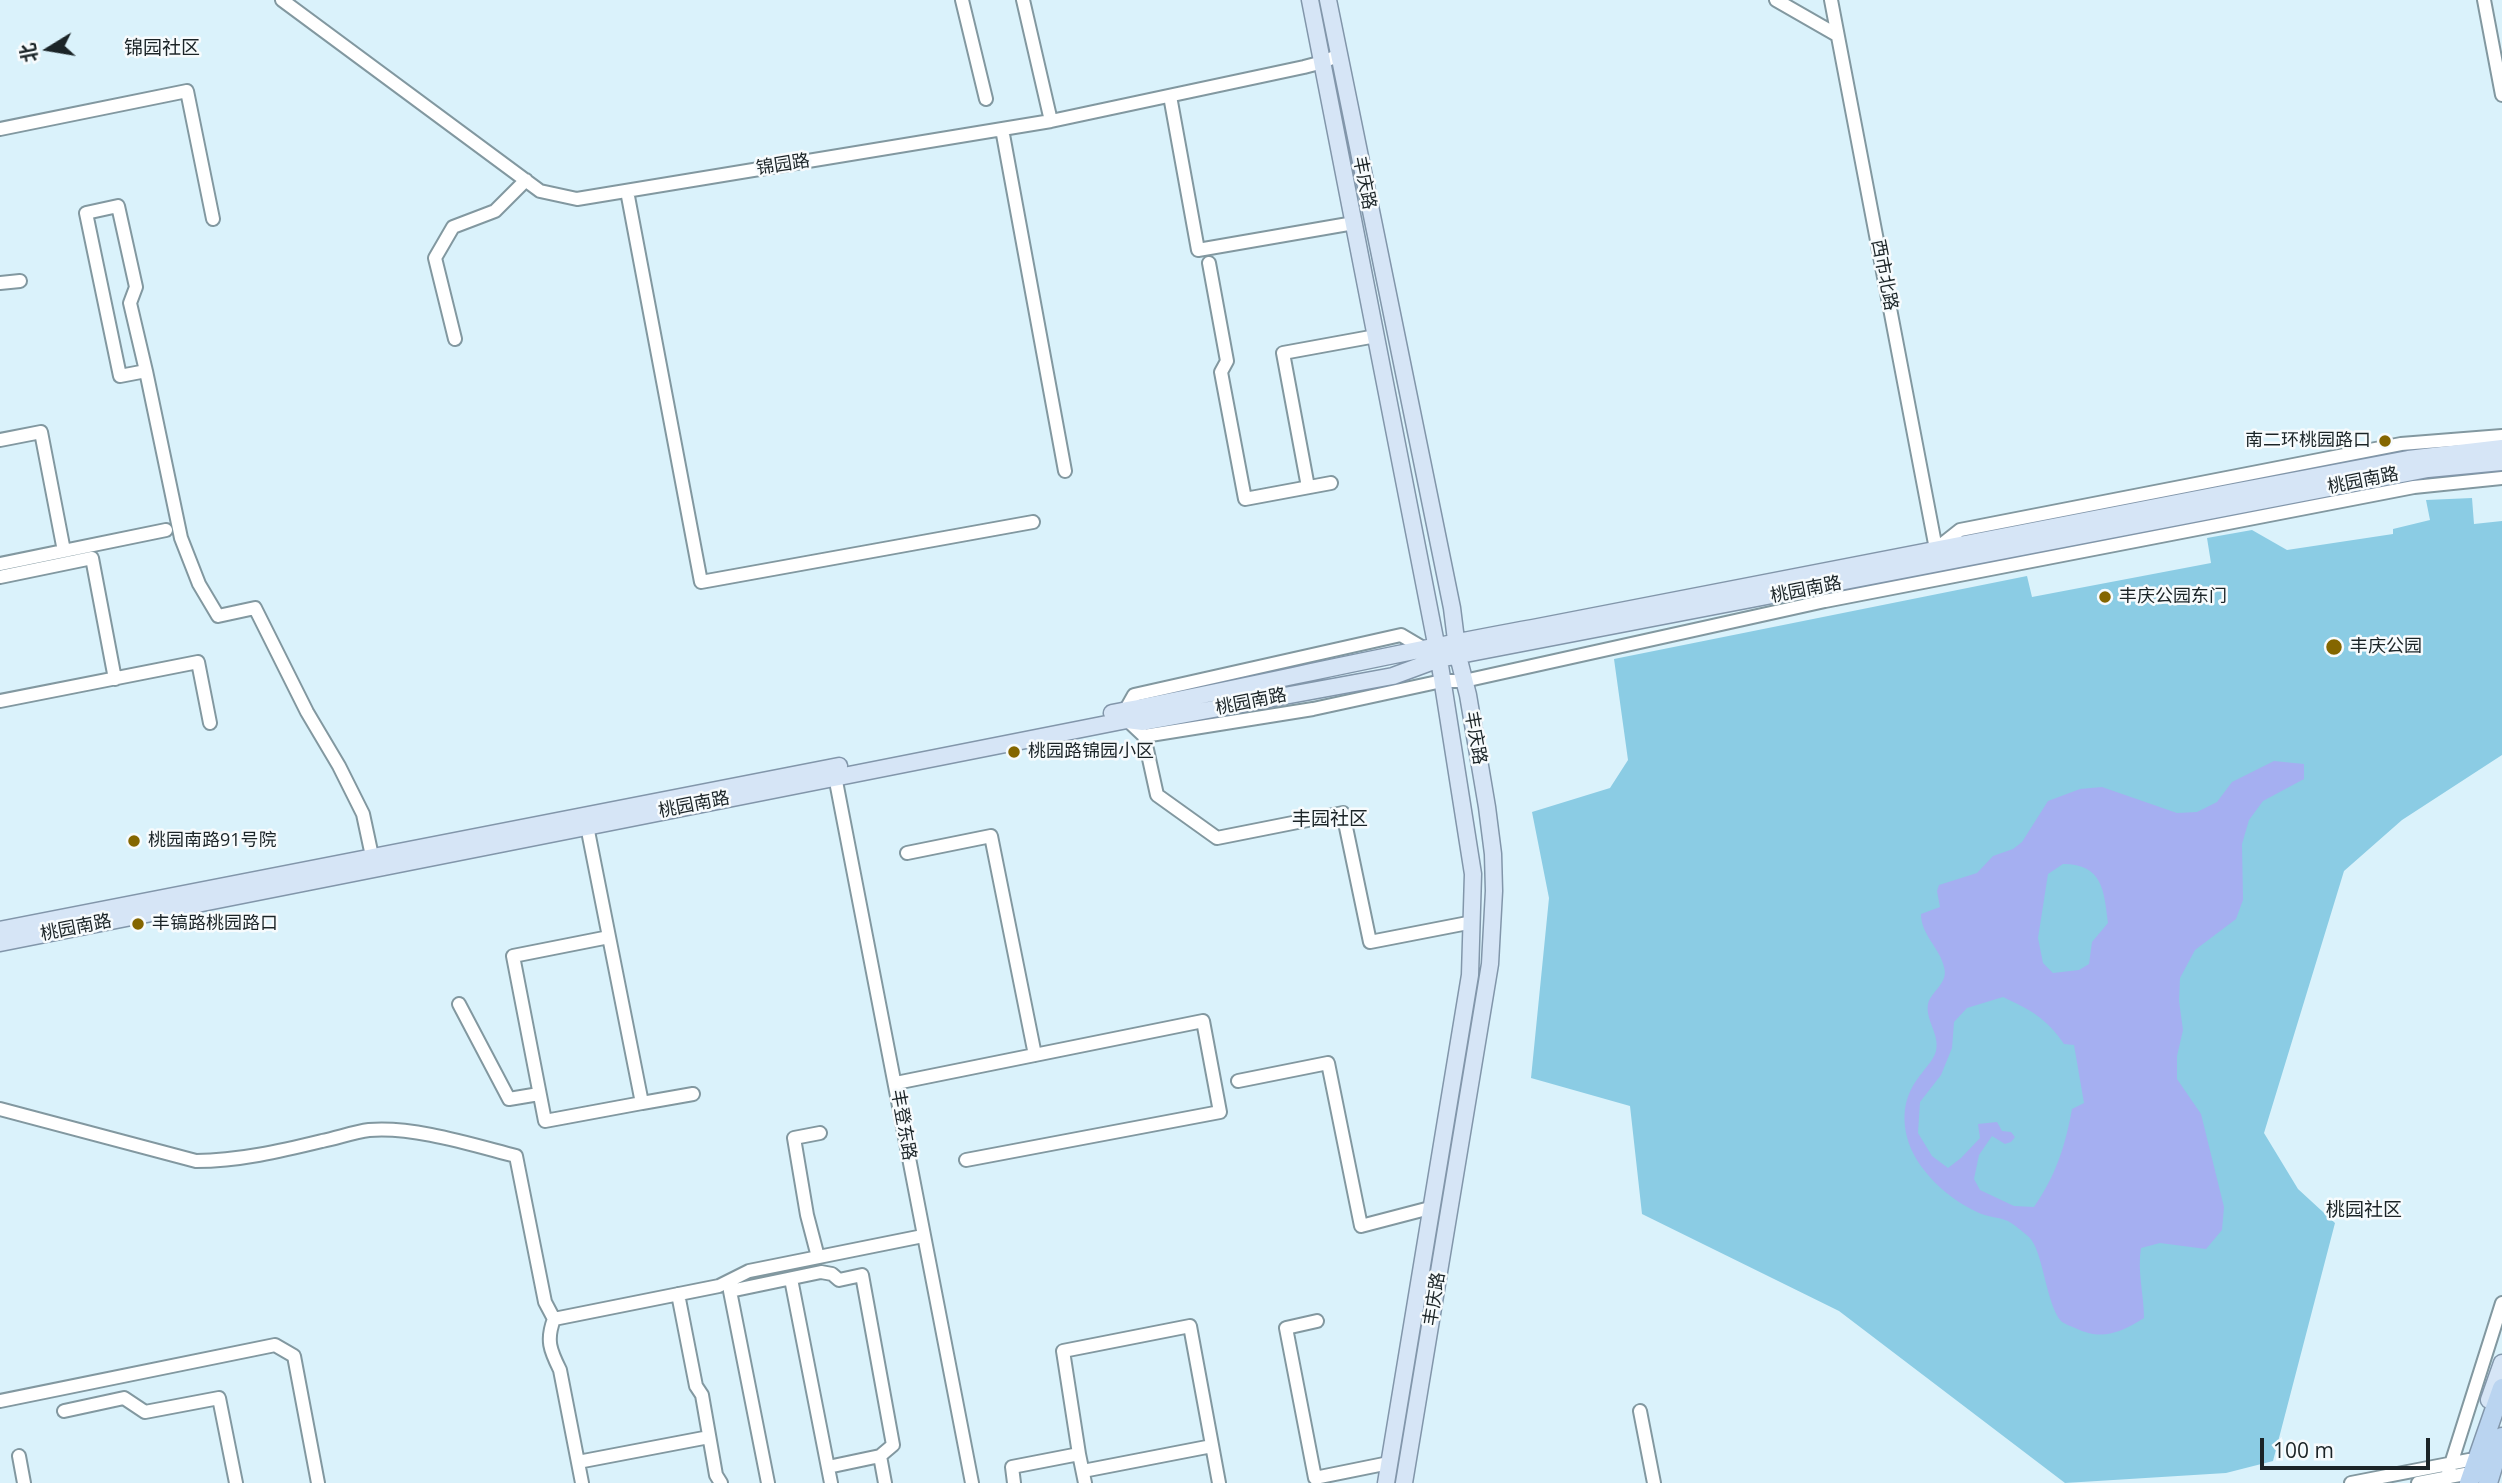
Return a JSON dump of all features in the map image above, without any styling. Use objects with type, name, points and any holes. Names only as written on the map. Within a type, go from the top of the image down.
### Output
[{"type":"highway","points":[[2460,1477],[2502,1388]]},
{"type":"highway","points":[[2488,1483],[2502,1437]]},
{"type":"main road","name":"丰庆路","points":[[1310,0],[1376,336],[1432,651],[1442,681],[1471,856],[1473,922],[1470,975],[1386,1483]]},
{"type":"main road","name":"丰庆路","points":[[1328,0],[1437,532],[1493,854],[1494,920],[1490,964],[1404,1483]]},
{"type":"main road","name":"桃园南路","points":[[1457,649],[1533,628],[2408,459],[2502,448]]},
{"type":"main road","name":"桃园南路","points":[[0,930],[372,856],[834,772],[1432,651],[1457,649],[2414,471],[2502,462]]},
{"type":"main road","name":"桃园南路","points":[[0,943],[587,826],[834,772]]},
{"type":"main road","points":[[2460,1477],[2502,1363]]},
{"type":"street","name":"锦园路","points":[[282,0],[540,191],[578,199],[1051,121],[1323,62],[1339,55]]},
{"type":"street","points":[[962,0],[986,99]]},
{"type":"street","points":[[1023,0],[1051,121]]},
{"type":"street","points":[[1776,0],[1837,35]]},
{"type":"street","name":"西市北路","points":[[1831,0],[1936,550]]},
{"type":"street","points":[[2484,0],[2502,95]]},
{"type":"street","points":[[0,129],[187,91],[213,219]]},
{"type":"street","points":[[1170,96],[1198,250],[1354,223]]},
{"type":"street","points":[[1002,129],[1065,471]]},
{"type":"street","points":[[455,339],[435,258],[453,227],[495,211],[526,180]]},
{"type":"street","points":[[627,191],[701,582],[1033,522]]},
{"type":"street","points":[[146,371],[120,376],[86,213],[118,206],[136,287],[130,303],[146,371],[181,538],[199,584],[218,616],[256,608],[307,712],[363,814],[372,856]]},
{"type":"street","points":[[1209,263],[1227,362],[1221,372],[1245,499],[1331,483]]},
{"type":"street","points":[[0,283],[20,281]]},
{"type":"street","points":[[1308,487],[1283,354],[1376,336]]},
{"type":"street","points":[[0,440],[41,432],[64,551]]},
{"type":"street","points":[[1936,550],[1960,530],[2401,444],[2502,436]]},
{"type":"street","points":[[1144,736],[1313,709],[1442,681],[1464,681],[1651,638],[1919,582],[2414,487],[2502,478]]},
{"type":"street","points":[[0,564],[166,530]]},
{"type":"street","points":[[0,577],[92,558],[114,678]]},
{"type":"street","points":[[0,701],[198,662],[210,723]]},
{"type":"street","points":[[1126,715],[1144,736],[1157,795],[1217,838],[1343,813],[1370,942],[1473,922]]},
{"type":"street","name":"丰登东路","points":[[834,772],[972,1483]]},
{"type":"street","points":[[587,826],[642,1103]]},
{"type":"street","points":[[907,853],[991,836],[1035,1055]]},
{"type":"street","points":[[609,937],[513,956],[545,1121],[694,1094]]},
{"type":"street","points":[[459,1004],[509,1099],[540,1094]]},
{"type":"street","points":[[895,1083],[1203,1021],[1220,1112],[966,1160]]},
{"type":"street","points":[[1238,1081],[1328,1063],[1361,1226],[1430,1208]]},
{"type":"street","points":[[0,1109],[196,1161],[218,1161],[297,1147],[369,1130],[444,1138],[516,1156],[545,1302],[554,1319],[548,1335],[552,1356],[560,1370],[582,1483]]},
{"type":"street","points":[[818,1257],[807,1215],[794,1138],[820,1133]]},
{"type":"street","points":[[554,1319],[719,1286],[749,1271],[923,1236]]},
{"type":"street","points":[[768,1483],[730,1291],[821,1272],[832,1274],[839,1280],[862,1275],[893,1445],[880,1456],[828,1467]]},
{"type":"street","points":[[791,1279],[831,1483]]},
{"type":"street","points":[[678,1294],[696,1386],[702,1395],[716,1475],[721,1483]]},
{"type":"street","points":[[2451,1464],[2502,1303]]},
{"type":"street","points":[[1317,1321],[1286,1328],[1316,1480],[1389,1463]]},
{"type":"street","points":[[1212,1446],[1084,1477],[1063,1351],[1189,1326],[1212,1446],[1219,1483]]},
{"type":"street","points":[[0,1401],[275,1345],[294,1356],[318,1483]]},
{"type":"street","points":[[64,1411],[124,1398],[145,1412],[219,1398],[236,1483]]},
{"type":"street","points":[[1640,1411],[1654,1483]]},
{"type":"street","points":[[578,1462],[709,1437]]},
{"type":"street","points":[[1014,1483],[1012,1467],[1080,1454]]},
{"type":"street","points":[[19,1456],[24,1483]]},
{"type":"street","points":[[880,1456],[885,1483]]},
{"type":"street","points":[[2451,1464],[2460,1477]]},
{"type":"street","points":[[2451,1464],[2460,1477]]},
{"type":"street","points":[[2351,1483],[2451,1464]]},
{"type":"street","points":[[2418,1483],[2460,1477]]},
{"type":"shaded area","name":"丰庆公园","points":[[2472,498],[2474,524],[2502,521],[2502,755],[2402,820],[2344,871],[2264,1133],[2298,1189],[2335,1223],[2273,1461],[2226,1473],[2065,1483],[1839,1311],[1642,1214],[1630,1106],[1531,1078],[1549,898],[1532,812],[1610,788],[1628,760],[1614,659],[2027,576],[2032,597],[2211,563],[2207,538],[2252,530],[2287,550],[2393,534],[2393,529],[2430,520],[2426,500]]},
{"type":"shaded area","points":[[2274,761],[2304,764],[2304,779],[2263,801],[2249,820],[2242,844],[2243,900],[2236,919],[2195,950],[2180,978],[2179,1001],[2183,1030],[2177,1056],[2177,1079],[2201,1114],[2224,1207],[2222,1230],[2206,1249],[2160,1243],[2141,1248],[2144,1318],[2111,1334],[2085,1332],[2062,1322],[2056,1313],[2038,1253],[2029,1237],[2008,1221],[1981,1214],[1944,1191],[1925,1171],[1911,1149],[1905,1128],[1906,1103],[1912,1087],[1936,1051],[1928,1004],[1945,973],[1942,960],[1924,928],[1921,914],[1940,907],[1937,891],[1939,885],[1977,873],[1993,856],[2013,849],[2022,842],[2048,801],[2080,789],[2102,787],[2177,813],[2197,812],[2217,802],[2232,782]],"holes":[[[2063,864],[2076,865],[2094,874],[2103,890],[2108,923],[2092,942],[2089,964],[2079,970],[2053,973],[2043,963],[2038,938],[2048,874]],[[2003,997],[2037,1016],[2064,1044],[2074,1045],[2084,1103],[2072,1109],[2059,1160],[2034,1207],[2014,1206],[1980,1190],[1974,1179],[1979,1155],[1992,1136],[2005,1144],[2015,1137],[2011,1132],[2002,1131],[1997,1122],[1978,1124],[1980,1138],[1948,1168],[1932,1156],[1918,1133],[1920,1102],[1941,1075],[1952,1048],[1954,1022],[1967,1008]]]},
{"type":"place","name":"南二环桃园路口","points":[[2385,441]]},
{"type":"place","name":"丰庆公园东门","points":[[2105,597]]},
{"type":"place","name":"丰庆公园","points":[[2334,647]]},
{"type":"place","name":"桃园路锦园小区","points":[[1014,752]]},
{"type":"place","name":"桃园南路91号院","points":[[134,841]]},
{"type":"place","name":"丰镐路桃园路口","points":[[138,924]]},
{"type":"district","name":"锦园社区","points":[[162,49]]},
{"type":"district","name":"丰园社区","points":[[1330,820]]},
{"type":"district","name":"桃园社区","points":[[2364,1211]]}]
